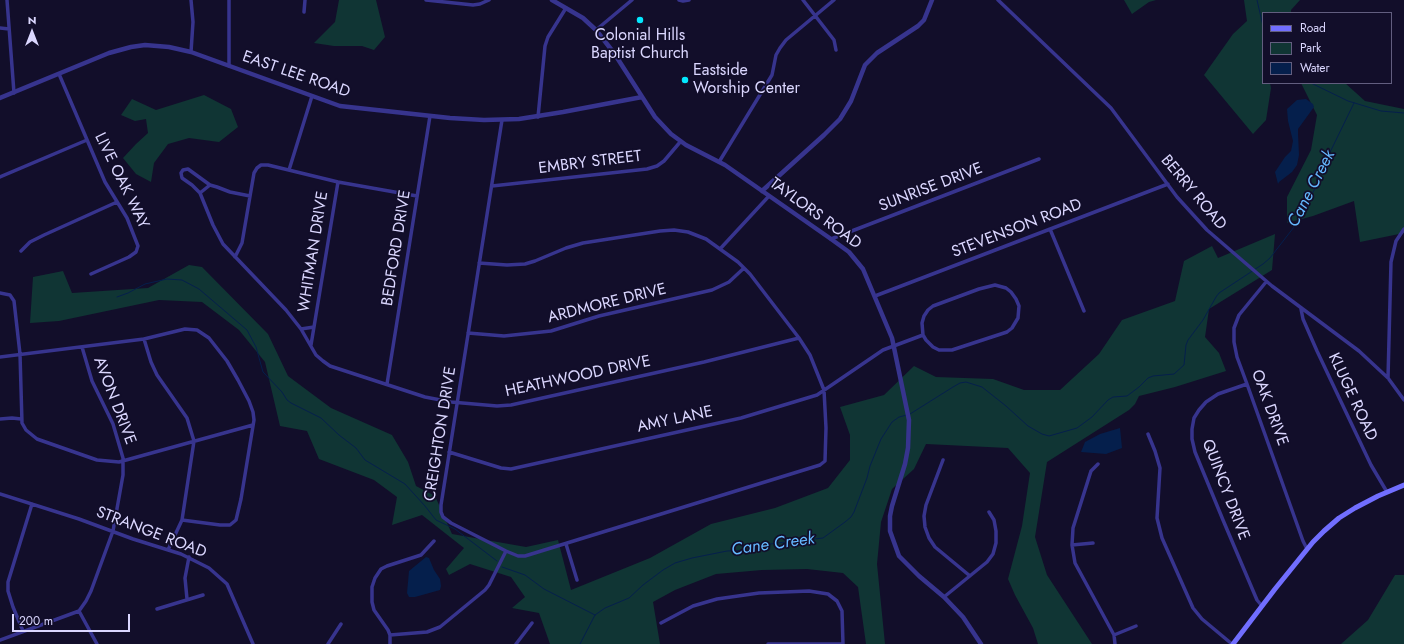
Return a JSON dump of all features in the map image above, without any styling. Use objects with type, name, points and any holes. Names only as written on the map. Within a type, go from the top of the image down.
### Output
[{"type":"main road","points":[[1233,644],[1262,606],[1324,531],[1339,518],[1364,502],[1404,485]]},
{"type":"street","points":[[7,0],[14,93]]},
{"type":"street","points":[[191,0],[193,22],[192,52]]},
{"type":"street","points":[[229,0],[229,66]]},
{"type":"street","points":[[304,12],[305,0]]},
{"type":"street","points":[[426,0],[473,5],[489,0]]},
{"type":"street","name":"TAYLORS ROAD","points":[[552,0],[583,18],[596,30],[614,53],[662,126],[671,134],[719,162],[762,191],[849,252],[859,263],[866,275],[889,330],[908,411],[908,448],[905,464],[892,506],[890,531],[900,556],[918,576],[944,597],[963,617],[981,644]]},
{"type":"street","points":[[596,30],[632,0]]},
{"type":"street","points":[[679,0],[689,0]]},
{"type":"street","points":[[803,0],[834,40],[836,50]]},
{"type":"street","points":[[719,162],[772,75],[776,55],[780,48],[786,40],[834,0]]},
{"type":"street","name":"BERRY ROAD","points":[[998,0],[1111,108],[1186,207],[1207,230],[1266,282],[1359,351],[1388,378],[1404,400]]},
{"type":"street","points":[[762,191],[835,124],[846,111],[865,65],[877,53],[918,26],[924,20],[930,1]]},
{"type":"street","points":[[538,117],[544,46],[566,8]]},
{"type":"street","points":[[0,28],[9,29]]},
{"type":"street","name":"EAST LEE ROAD","points":[[0,98],[110,53],[131,47],[160,46],[192,52],[312,96],[347,107],[430,116],[468,120],[502,120],[538,117],[642,97]]},
{"type":"street","name":"LIVE OAK WAY","points":[[59,74],[105,182],[130,223],[138,242],[136,252],[129,257],[91,274]]},
{"type":"street","points":[[289,170],[312,96]]},
{"type":"street","name":"BEDFORD DRIVE","points":[[387,384],[430,116]]},
{"type":"street","name":"CREIGHTON DRIVE","points":[[479,263],[507,265],[525,264],[583,243],[666,231],[681,231],[695,234],[706,239],[744,268],[755,280],[799,338],[814,363],[824,390],[826,458],[822,464],[526,556],[518,556],[506,551],[451,523],[442,516],[441,505],[449,452],[479,263],[492,186],[502,120]]},
{"type":"street","points":[[0,177],[87,140]]},
{"type":"street","name":"EMBRY STREET","points":[[492,186],[647,169],[657,166],[664,161],[681,141]]},
{"type":"street","name":"SUNRISE DRIVE","points":[[831,239],[1039,159]]},
{"type":"street","points":[[235,257],[242,243],[254,173],[258,166],[268,164],[338,182],[417,196]]},
{"type":"street","points":[[210,185],[200,193],[180,175],[182,171],[186,169],[190,170],[210,185],[230,192],[250,196]]},
{"type":"street","name":"WHITMAN DRIVE","points":[[311,345],[338,182]]},
{"type":"street","name":"STEVENSON ROAD","points":[[875,296],[1168,184]]},
{"type":"street","name":"HEATHWOOD DRIVE","points":[[200,193],[213,225],[223,244],[277,300],[301,329],[319,358],[328,365],[425,397],[498,406],[511,405],[704,362],[799,338]]},
{"type":"street","points":[[720,249],[769,196]]},
{"type":"street","points":[[21,252],[30,242],[37,238],[117,202]]},
{"type":"street","points":[[1050,229],[1084,311]]},
{"type":"street","points":[[1388,378],[1391,262],[1396,241],[1404,229]]},
{"type":"street","name":"ARDMORE DRIVE","points":[[468,333],[504,336],[551,331],[599,316],[712,290],[729,282],[744,268]]},
{"type":"street","name":"OAK DRIVE","points":[[1266,282],[1236,319],[1233,337],[1235,349],[1247,384],[1303,541],[1308,549]]},
{"type":"street","points":[[995,286],[1006,288],[1011,292],[1019,306],[1018,318],[1012,328],[1007,332],[952,350],[939,350],[933,347],[923,335],[922,323],[928,310],[933,306],[984,288],[995,286]]},
{"type":"street","points":[[0,293],[10,295],[14,301],[20,354],[22,425],[26,430],[42,441],[97,460],[123,462],[254,425]]},
{"type":"street","name":"KLUGE ROAD","points":[[1301,309],[1303,319],[1317,351],[1371,465],[1387,492]]},
{"type":"street","name":"WHITMAN DRIVE","points":[[301,329],[314,327]]},
{"type":"street","points":[[0,357],[144,340],[186,329],[197,330],[212,340],[227,361],[245,392],[253,412],[254,425],[236,520],[232,524],[220,525],[182,520]]},
{"type":"street","name":"AMY LANE","points":[[449,452],[501,468],[511,469],[741,418],[817,395],[883,350],[923,335]]},
{"type":"street","points":[[144,340],[151,362],[157,374],[187,418],[194,441],[182,520],[168,550]]},
{"type":"street","name":"AVON DRIVE","points":[[78,611],[86,601],[91,591],[113,531],[123,475],[123,458],[113,424],[92,381],[82,347]]},
{"type":"street","name":"QUINCY DRIVE","points":[[1247,384],[1218,394],[1206,402],[1194,418],[1192,439],[1195,452],[1222,520],[1257,600],[1262,606]]},
{"type":"street","points":[[0,419],[21,419]]},
{"type":"street","points":[[1148,434],[1155,450],[1160,468],[1157,518],[1162,538],[1193,608],[1202,619],[1233,644]]},
{"type":"street","points":[[943,460],[926,505],[924,516],[925,527],[929,538],[935,547],[970,576]]},
{"type":"street","points":[[1098,464],[1090,471],[1073,528],[1072,546],[1075,563],[1114,635],[1115,644]]},
{"type":"street","name":"STRANGE ROAD","points":[[0,494],[189,557],[209,568],[226,584],[253,644]]},
{"type":"street","points":[[23,632],[8,591],[8,582],[32,504]]},
{"type":"street","points":[[944,597],[987,562],[993,554],[996,543],[994,520],[989,512]]},
{"type":"street","points":[[390,644],[390,635],[386,626],[374,610],[372,602],[372,586],[375,578],[381,569],[420,555],[434,541]]},
{"type":"street","points":[[566,544],[578,580]]},
{"type":"street","points":[[1072,546],[1093,544]]},
{"type":"street","points":[[390,635],[427,632],[440,626],[485,590],[506,551]]},
{"type":"street","points":[[187,600],[185,578],[189,557]]},
{"type":"street","points":[[661,623],[692,606],[717,599],[759,593],[809,590],[828,594],[837,601],[842,611],[842,644],[768,644]]},
{"type":"street","points":[[157,608],[203,595]]},
{"type":"street","points":[[0,640],[78,611],[97,644]]},
{"type":"street","points":[[516,644],[532,623]]},
{"type":"street","points":[[328,644],[341,624]]},
{"type":"street","points":[[1114,635],[1136,626]]},
{"type":"green space","points":[[339,0],[376,0],[385,37],[374,50],[362,46],[334,46],[314,43],[335,22]]},
{"type":"green space","points":[[1124,0],[1156,0],[1149,2],[1132,14]]},
{"type":"green space","points":[[1244,0],[1300,0],[1291,12],[1262,12],[1262,84],[1270,84],[1271,88],[1266,120],[1253,134],[1204,75],[1233,34],[1247,21]]},
{"type":"green space","points":[[1302,84],[1346,84],[1365,101],[1404,109],[1404,233],[1360,242],[1354,201],[1313,216],[1287,223],[1287,197],[1311,150],[1317,115]]},
{"type":"green space","points":[[204,95],[231,109],[238,127],[219,142],[189,138],[168,144],[154,163],[151,182],[136,174],[123,158],[148,133],[146,119],[135,121],[121,115],[132,99],[156,110]]},
{"type":"green space","points":[[1275,234],[1272,270],[1209,309],[1205,337],[1219,353],[1226,371],[1175,387],[1139,396],[1135,404],[1129,410],[1047,462],[1035,537],[1047,575],[1092,644],[1038,644],[1033,628],[1008,579],[1022,526],[1030,473],[1008,448],[926,444],[914,469],[892,489],[881,522],[877,564],[885,644],[866,644],[858,587],[843,573],[807,569],[762,570],[716,574],[675,590],[653,602],[660,644],[550,644],[539,613],[512,608],[525,597],[511,577],[470,564],[449,575],[446,569],[464,548],[422,515],[392,525],[397,497],[374,480],[319,459],[307,431],[280,426],[265,362],[239,330],[202,302],[159,300],[59,321],[30,323],[33,277],[63,271],[72,293],[148,288],[189,265],[202,267],[268,334],[288,376],[331,408],[392,435],[408,462],[416,486],[435,496],[452,534],[526,547],[558,540],[571,590],[650,558],[711,524],[775,508],[828,488],[850,460],[850,435],[840,407],[884,395],[914,366],[936,377],[993,379],[1024,390],[1060,390],[1099,354],[1122,320],[1175,301],[1184,261],[1212,246],[1218,258]]},
{"type":"green space","points":[[1395,575],[1404,575],[1404,644],[1341,644],[1368,620]]},
{"type":"water","points":[[1306,99],[1313,104],[1314,107],[1298,129],[1299,155],[1297,165],[1292,172],[1278,184],[1275,172],[1291,151],[1293,141],[1288,121],[1287,109],[1297,100]]},
{"type":"water","points":[[1120,428],[1122,448],[1106,454],[1081,452],[1085,442],[1100,434]]},
{"type":"water","points":[[426,557],[429,558],[440,579],[440,590],[415,597],[409,597],[407,593],[409,571]]},
{"type":"waterway","points":[[1257,0],[1262,22]]},
{"type":"waterway","name":"Cane Creek","points":[[1313,84],[1348,101],[1381,111],[1404,113]]},
{"type":"waterway","name":"Cane Creek","points":[[910,414],[953,387],[960,383],[966,382],[982,387],[1028,426],[1042,434],[1049,436],[1077,428],[1092,417],[1108,400],[1113,397],[1127,396],[1148,378],[1153,376],[1174,374],[1184,365],[1188,340],[1203,320],[1219,293],[1270,258],[1294,227],[1316,187],[1317,179],[1354,103]]},
{"type":"waterway","points":[[117,297],[145,284],[167,279],[182,280],[199,289],[247,330],[256,347],[263,372],[282,392],[287,400],[321,418],[356,448],[365,460],[405,484],[436,520],[455,529],[497,561]]},
{"type":"waterway","name":"Cane Creek","points":[[580,644],[595,615],[605,608],[629,598],[643,585],[675,563],[727,551],[750,550],[764,545],[823,538],[851,517],[881,439],[892,422],[899,417],[907,415]]},
{"type":"waterway","points":[[502,567],[525,575],[544,589],[595,615]]},
{"type":"place","name":"Colonial Hills Baptist Church","points":[[640,20]]},
{"type":"place","name":"Eastside Worship Center","points":[[685,80]]}]
